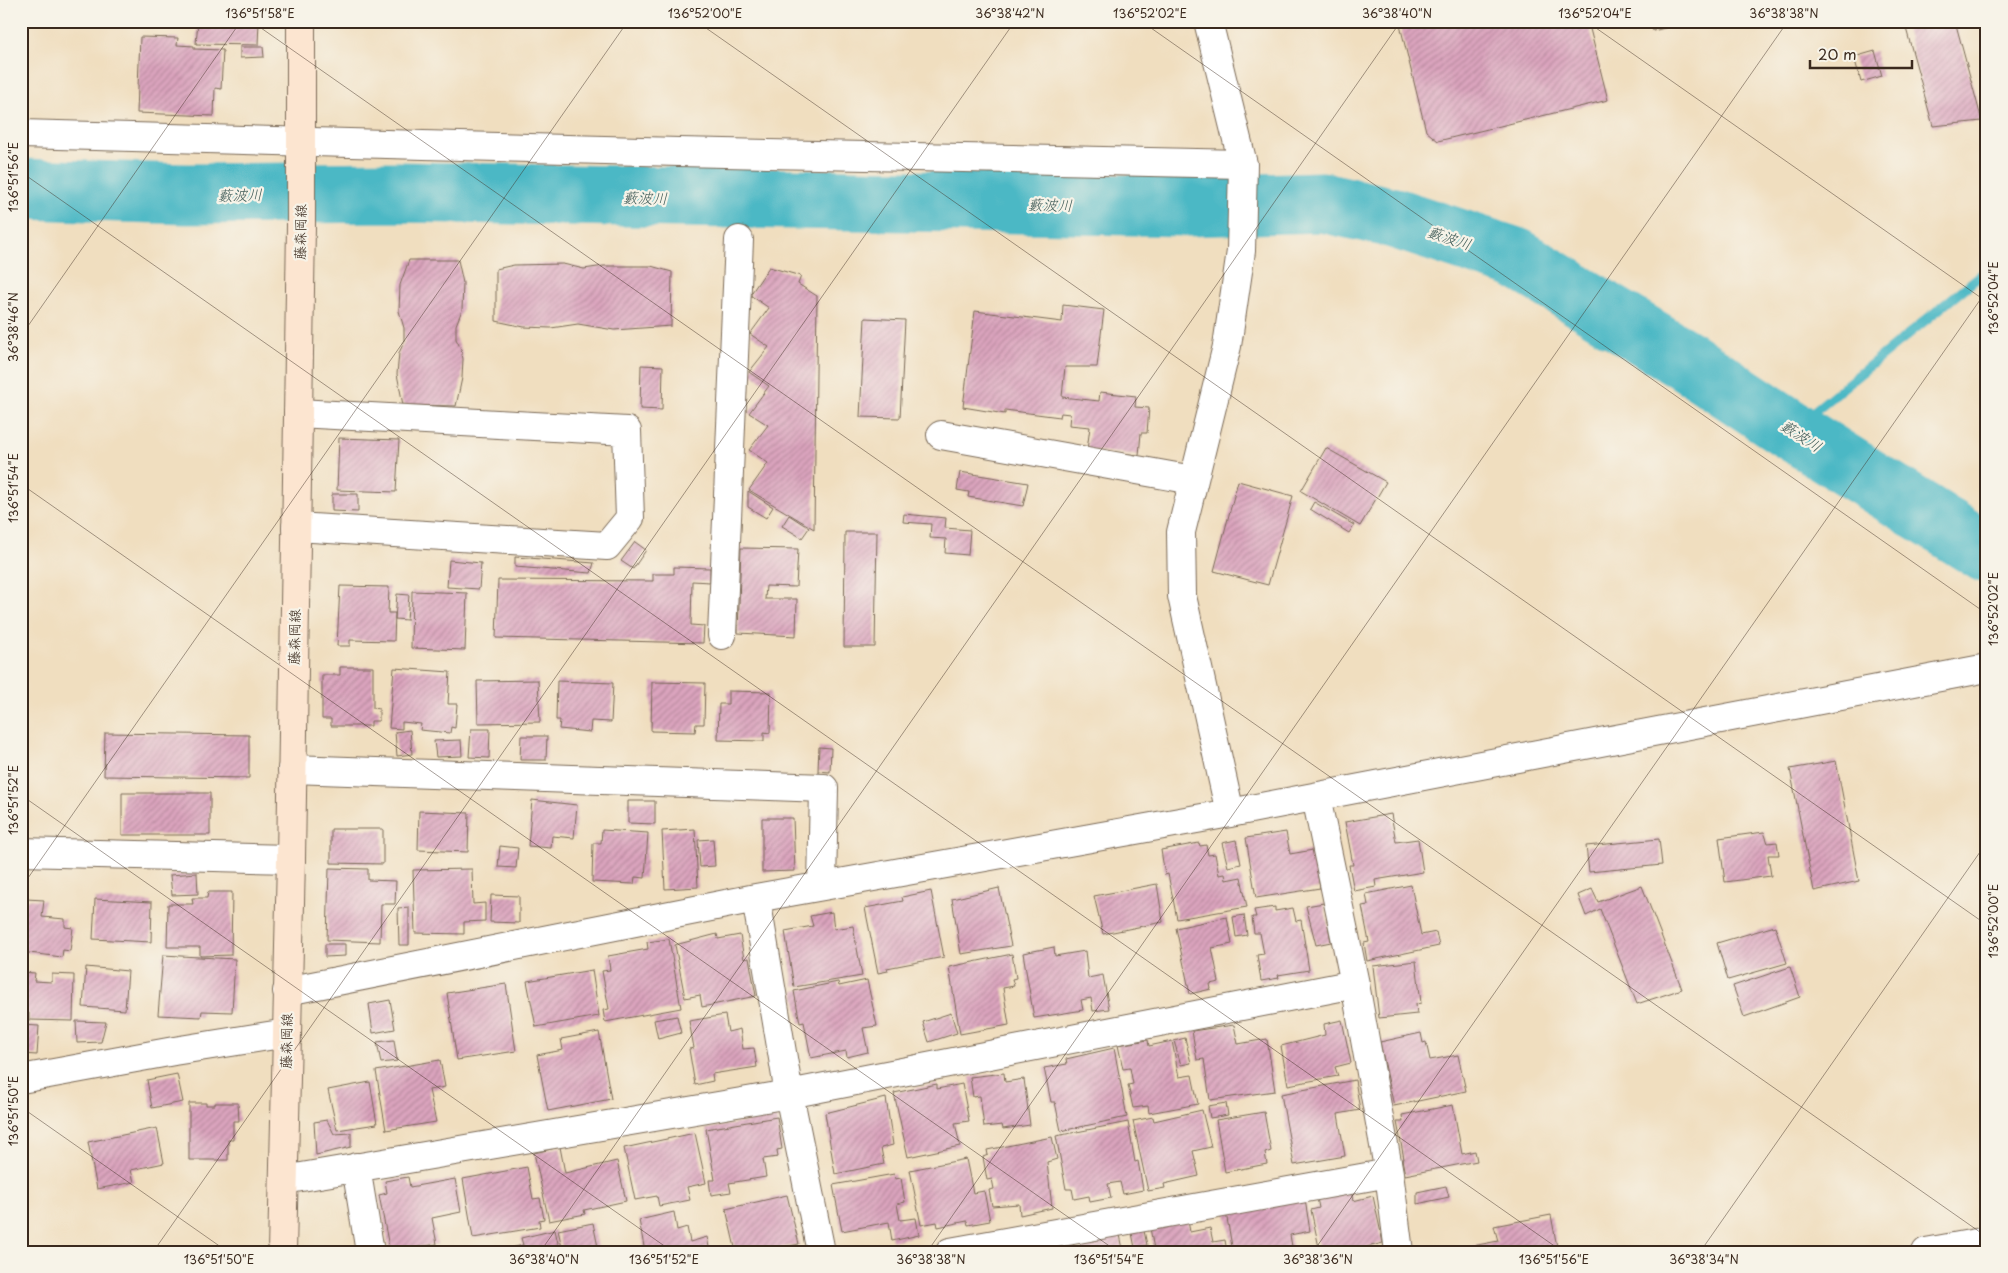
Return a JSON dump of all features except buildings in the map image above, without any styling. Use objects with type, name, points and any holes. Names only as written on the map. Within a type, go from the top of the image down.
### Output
[{"type":"main road","name":"藤森岡線","points":[[282,1252],[291,859],[298,413],[302,140],[301,21]]},
{"type":"street","points":[[1208,21],[1243,164],[1241,251],[1227,346],[1181,532],[1182,596],[1230,813]]},
{"type":"street","points":[[21,134],[302,140],[678,152],[1243,164]]},
{"type":"street","points":[[722,634],[739,240]]},
{"type":"street","points":[[296,527],[607,546],[630,518],[627,431],[298,413]]},
{"type":"street","points":[[941,435],[1193,480]]},
{"type":"street","points":[[287,991],[756,898],[1316,797],[1987,668]]},
{"type":"street","points":[[292,768],[824,788],[822,886]]},
{"type":"street","points":[[1316,797],[1356,984],[1389,1173],[1399,1252]]},
{"type":"street","points":[[21,852],[291,859]]},
{"type":"street","points":[[756,898],[789,1094],[821,1252]]},
{"type":"street","points":[[284,1180],[789,1094],[1356,984]]},
{"type":"street","points":[[21,1079],[174,1051],[287,1033]]},
{"type":"street","points":[[356,1167],[370,1252]]},
{"type":"street","points":[[950,1252],[1389,1173]]},
{"type":"street","points":[[1926,1252],[1987,1241]]},
{"type":"waterway","name":"藪波川","points":[[21,189],[187,194],[397,192],[1188,206],[1322,202],[1394,218],[1516,258],[1687,361],[1791,430],[1987,553]]},
{"type":"waterway","points":[[1791,430],[1987,270]]}]
